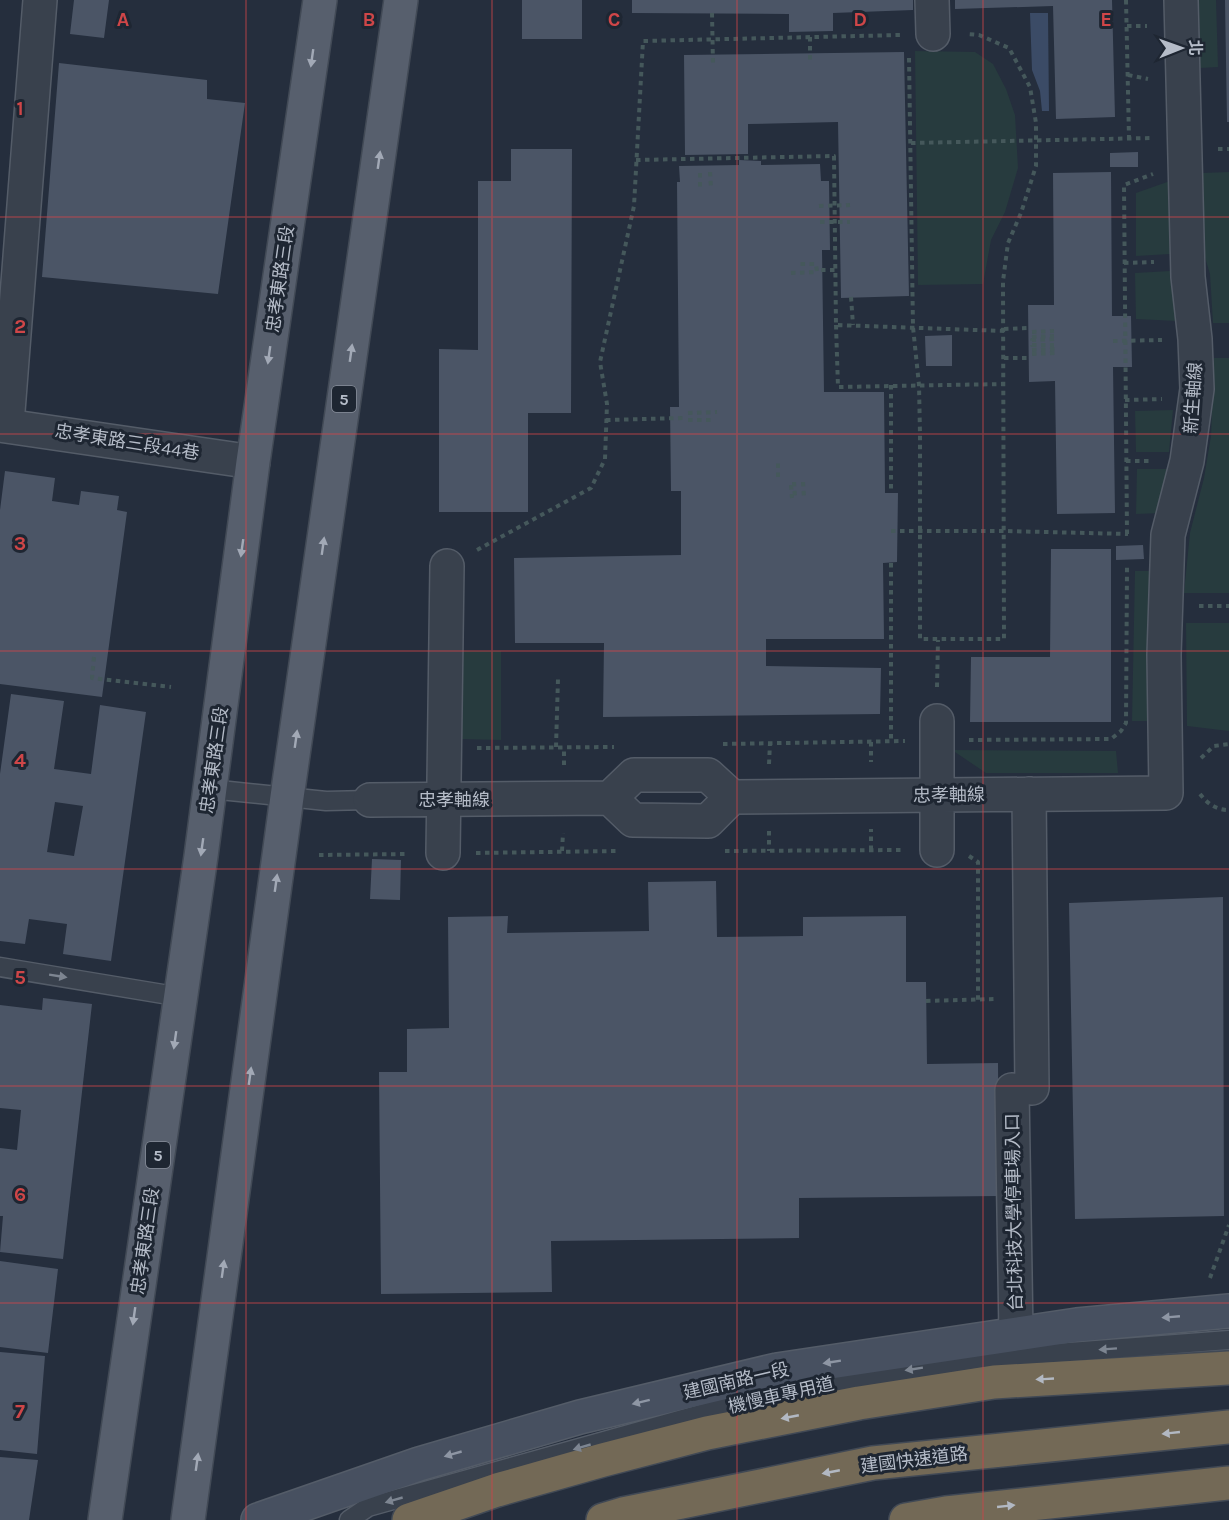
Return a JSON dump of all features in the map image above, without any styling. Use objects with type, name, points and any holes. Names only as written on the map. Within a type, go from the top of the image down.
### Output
[{"type":"highway","points":[[409,1520],[496,1490],[706,1433],[859,1403],[994,1382],[1229,1368]]},
{"type":"highway","name":"建國快速道路","points":[[603,1520],[622,1514],[873,1463],[1229,1427]]},
{"type":"highway","points":[[906,1520],[958,1511],[1229,1484]]},
{"type":"main road","name":"忠孝東路三段","points":[[105,1520],[181,998],[253,462],[320,0]]},
{"type":"main road","name":"5","points":[[188,1520],[287,797],[401,0]]},
{"type":"street","points":[[3,424],[40,0]]},
{"type":"street","points":[[921,35],[932,0]]},
{"type":"street","name":"新生軸線","points":[[1181,0],[1188,277],[1195,339],[1197,388],[1187,461],[1168,535],[1164,656],[1181,788]]},
{"type":"street","name":"忠孝東路三段44巷","points":[[3,424],[253,462]]},
{"type":"street","points":[[443,854],[447,566]]},
{"type":"street","points":[[937,730],[937,850]]},
{"type":"street","points":[[634,775],[708,775],[732,797],[708,821],[633,820],[610,798],[634,775]]},
{"type":"street","name":"忠孝軸線","points":[[732,797],[1029,794],[1181,788]]},
{"type":"street","name":"台北科技大學停車場入口","points":[[1016,1334],[1029,794]]},
{"type":"street","name":"忠孝軸線","points":[[370,800],[610,798]]},
{"type":"street","name":"建國南路一段","points":[[258,1520],[419,1464],[580,1417],[777,1370],[1077,1326],[1229,1311]]},
{"type":"lane","points":[[210,789],[326,801],[370,800]]},
{"type":"lane","points":[[0,967],[181,998]]},
{"type":"lane","name":"機慢車專用道","points":[[349,1520],[368,1507],[780,1392],[976,1359],[1229,1340]]},
{"type":"path","points":[[1126,0],[1130,138]]},
{"type":"path","points":[[712,13],[713,64]]},
{"type":"path","points":[[447,566],[591,488],[605,459],[607,404],[600,362],[634,206],[643,41],[712,39],[810,38],[921,35],[979,34],[1009,48],[1030,87],[1036,123],[1036,166],[1021,213],[1008,243],[1003,281],[1004,639],[920,639],[919,385],[913,327],[910,143],[921,35]]},
{"type":"path","points":[[810,38],[810,62]]},
{"type":"path","points":[[910,143],[1184,136]]},
{"type":"path","points":[[636,160],[691,157],[834,156],[838,387],[1004,384]]},
{"type":"path","points":[[727,158],[728,166]]},
{"type":"path","points":[[700,172],[701,189]]},
{"type":"path","points":[[710,173],[711,187]]},
{"type":"path","points":[[1124,185],[1127,534]]},
{"type":"path","points":[[819,206],[850,206]]},
{"type":"path","points":[[820,222],[850,222]]},
{"type":"path","points":[[790,273],[816,273],[816,265],[803,265],[816,266],[816,273],[790,273]]},
{"type":"path","points":[[821,270],[835,270]]},
{"type":"path","points":[[851,297],[853,324]]},
{"type":"path","points":[[836,325],[913,327],[925,330],[1004,330],[1031,341],[1054,342]]},
{"type":"path","points":[[1032,340],[1054,342],[1032,345],[1032,340]]},
{"type":"path","points":[[1031,341],[1054,342]]},
{"type":"path","points":[[1031,341],[1054,342]]},
{"type":"path","points":[[1113,341],[1125,341]]},
{"type":"path","points":[[1004,358],[1028,358]]},
{"type":"path","points":[[891,386],[891,493]]},
{"type":"path","points":[[712,412],[687,412],[712,412]]},
{"type":"path","points":[[686,419],[712,420]]},
{"type":"path","points":[[606,420],[696,419]]},
{"type":"path","points":[[778,462],[778,477]]},
{"type":"path","points":[[794,483],[794,498]]},
{"type":"path","points":[[803,484],[803,498]]},
{"type":"path","points":[[891,531],[1168,535]]},
{"type":"path","points":[[891,562],[891,741]]},
{"type":"path","points":[[938,640],[937,730],[1111,739],[1121,731],[1126,723],[1127,567]]},
{"type":"path","points":[[94,657],[92,678],[171,687]]},
{"type":"path","points":[[556,748],[558,679]]},
{"type":"path","points":[[1199,762],[1205,753],[1214,747],[1229,744]]},
{"type":"path","points":[[1181,788],[1199,794],[1216,808],[1229,810]]},
{"type":"path","points":[[926,1001],[978,1000],[978,862],[961,850],[937,850]]},
{"type":"path","points":[[1210,1279],[1229,1225]]},
{"type":"green space","points":[[1199,0],[1216,0],[1218,67],[1200,68]]},
{"type":"green space","points":[[915,51],[975,52],[993,64],[1006,89],[1015,115],[1018,168],[1005,212],[991,240],[983,284],[918,285]]},
{"type":"green space","points":[[1229,172],[1229,323],[1213,323],[1210,274],[1204,254],[1202,173]]},
{"type":"green space","points":[[1170,181],[1170,254],[1136,256],[1136,193]]},
{"type":"green space","points":[[1170,271],[1176,293],[1177,321],[1136,319],[1135,273]]},
{"type":"green space","points":[[1214,358],[1229,358],[1229,593],[1184,593],[1190,533],[1204,478],[1211,436]]},
{"type":"green space","points":[[1173,410],[1169,452],[1136,452],[1135,411]]},
{"type":"green space","points":[[1137,469],[1169,469],[1162,513],[1136,514]]},
{"type":"green space","points":[[1135,571],[1156,571],[1153,721],[1132,721]]},
{"type":"green space","points":[[1186,623],[1229,623],[1229,731],[1187,726]]},
{"type":"green space","points":[[462,651],[501,651],[501,740],[461,739]]},
{"type":"green space","points":[[952,750],[1116,751],[1118,773],[986,773]]},
{"type":"water","points":[[1030,13],[1048,13],[1049,111],[1042,111],[1040,91],[1032,70]]},
{"type":"building","points":[[74,0],[109,0],[104,38],[70,34]]},
{"type":"building","points":[[522,0],[582,0],[582,39],[522,39]]},
{"type":"building","points":[[632,0],[913,0],[913,10],[833,13],[833,31],[789,32],[789,14],[632,13]]},
{"type":"building","points":[[955,0],[1112,0],[1115,117],[1056,119],[1053,6],[955,9]]},
{"type":"building","points":[[1225,0],[1229,0],[1229,122],[1227,122]]},
{"type":"building","points":[[904,52],[909,296],[841,298],[838,122],[748,124],[748,154],[685,155],[684,55]]},
{"type":"building","points":[[59,63],[207,80],[207,99],[245,103],[218,294],[42,277]]},
{"type":"building","points":[[511,149],[572,149],[571,413],[528,413],[528,512],[439,512],[439,349],[478,350],[478,181],[511,181]]},
{"type":"building","points":[[1138,152],[1138,167],[1110,167],[1110,153]]},
{"type":"building","points":[[739,160],[761,161],[761,165],[820,164],[821,181],[829,181],[830,250],[822,250],[824,392],[884,392],[885,493],[898,493],[897,562],[883,563],[884,639],[766,639],[766,666],[881,668],[880,714],[603,717],[604,643],[515,643],[514,558],[681,555],[681,491],[671,491],[670,407],[679,407],[677,182],[680,182],[679,166],[739,165]]},
{"type":"building","points":[[1111,172],[1112,316],[1131,316],[1132,367],[1113,367],[1115,513],[1057,514],[1055,381],[1029,382],[1028,305],[1054,305],[1053,173]]},
{"type":"building","points":[[952,335],[952,366],[926,366],[925,336]]},
{"type":"building","points":[[5,471],[55,478],[52,501],[79,505],[81,491],[119,496],[117,510],[127,512],[102,697],[0,684],[0,510]]},
{"type":"building","points":[[1143,545],[1144,559],[1116,560],[1116,546]]},
{"type":"building","points":[[1051,549],[1111,549],[1111,722],[970,722],[971,657],[1050,657]]},
{"type":"building","points":[[11,694],[64,701],[54,769],[91,774],[100,705],[146,712],[111,961],[63,954],[67,924],[29,919],[25,944],[0,941],[0,774]],"holes":[[[55,802],[83,806],[74,856],[47,852]]]},
{"type":"building","points":[[372,859],[401,860],[400,900],[370,899]]},
{"type":"building","points":[[716,881],[717,937],[803,936],[803,917],[906,916],[906,982],[926,982],[927,1064],[998,1063],[999,1196],[799,1198],[799,1238],[551,1241],[552,1292],[381,1294],[379,1072],[407,1072],[407,1029],[449,1028],[448,917],[508,916],[507,933],[649,931],[648,882]]},
{"type":"building","points":[[1223,897],[1224,1216],[1075,1219],[1069,903]]},
{"type":"building","points":[[43,998],[92,1004],[63,1259],[0,1252],[3,1216],[0,1216],[0,1148],[17,1150],[21,1110],[0,1108],[0,1005],[42,1010]]},
{"type":"building","points":[[0,1261],[58,1269],[48,1353],[0,1347]]},
{"type":"building","points":[[0,1352],[45,1356],[37,1454],[0,1450]]},
{"type":"building","points":[[0,1457],[38,1460],[29,1520],[0,1520]]}]
